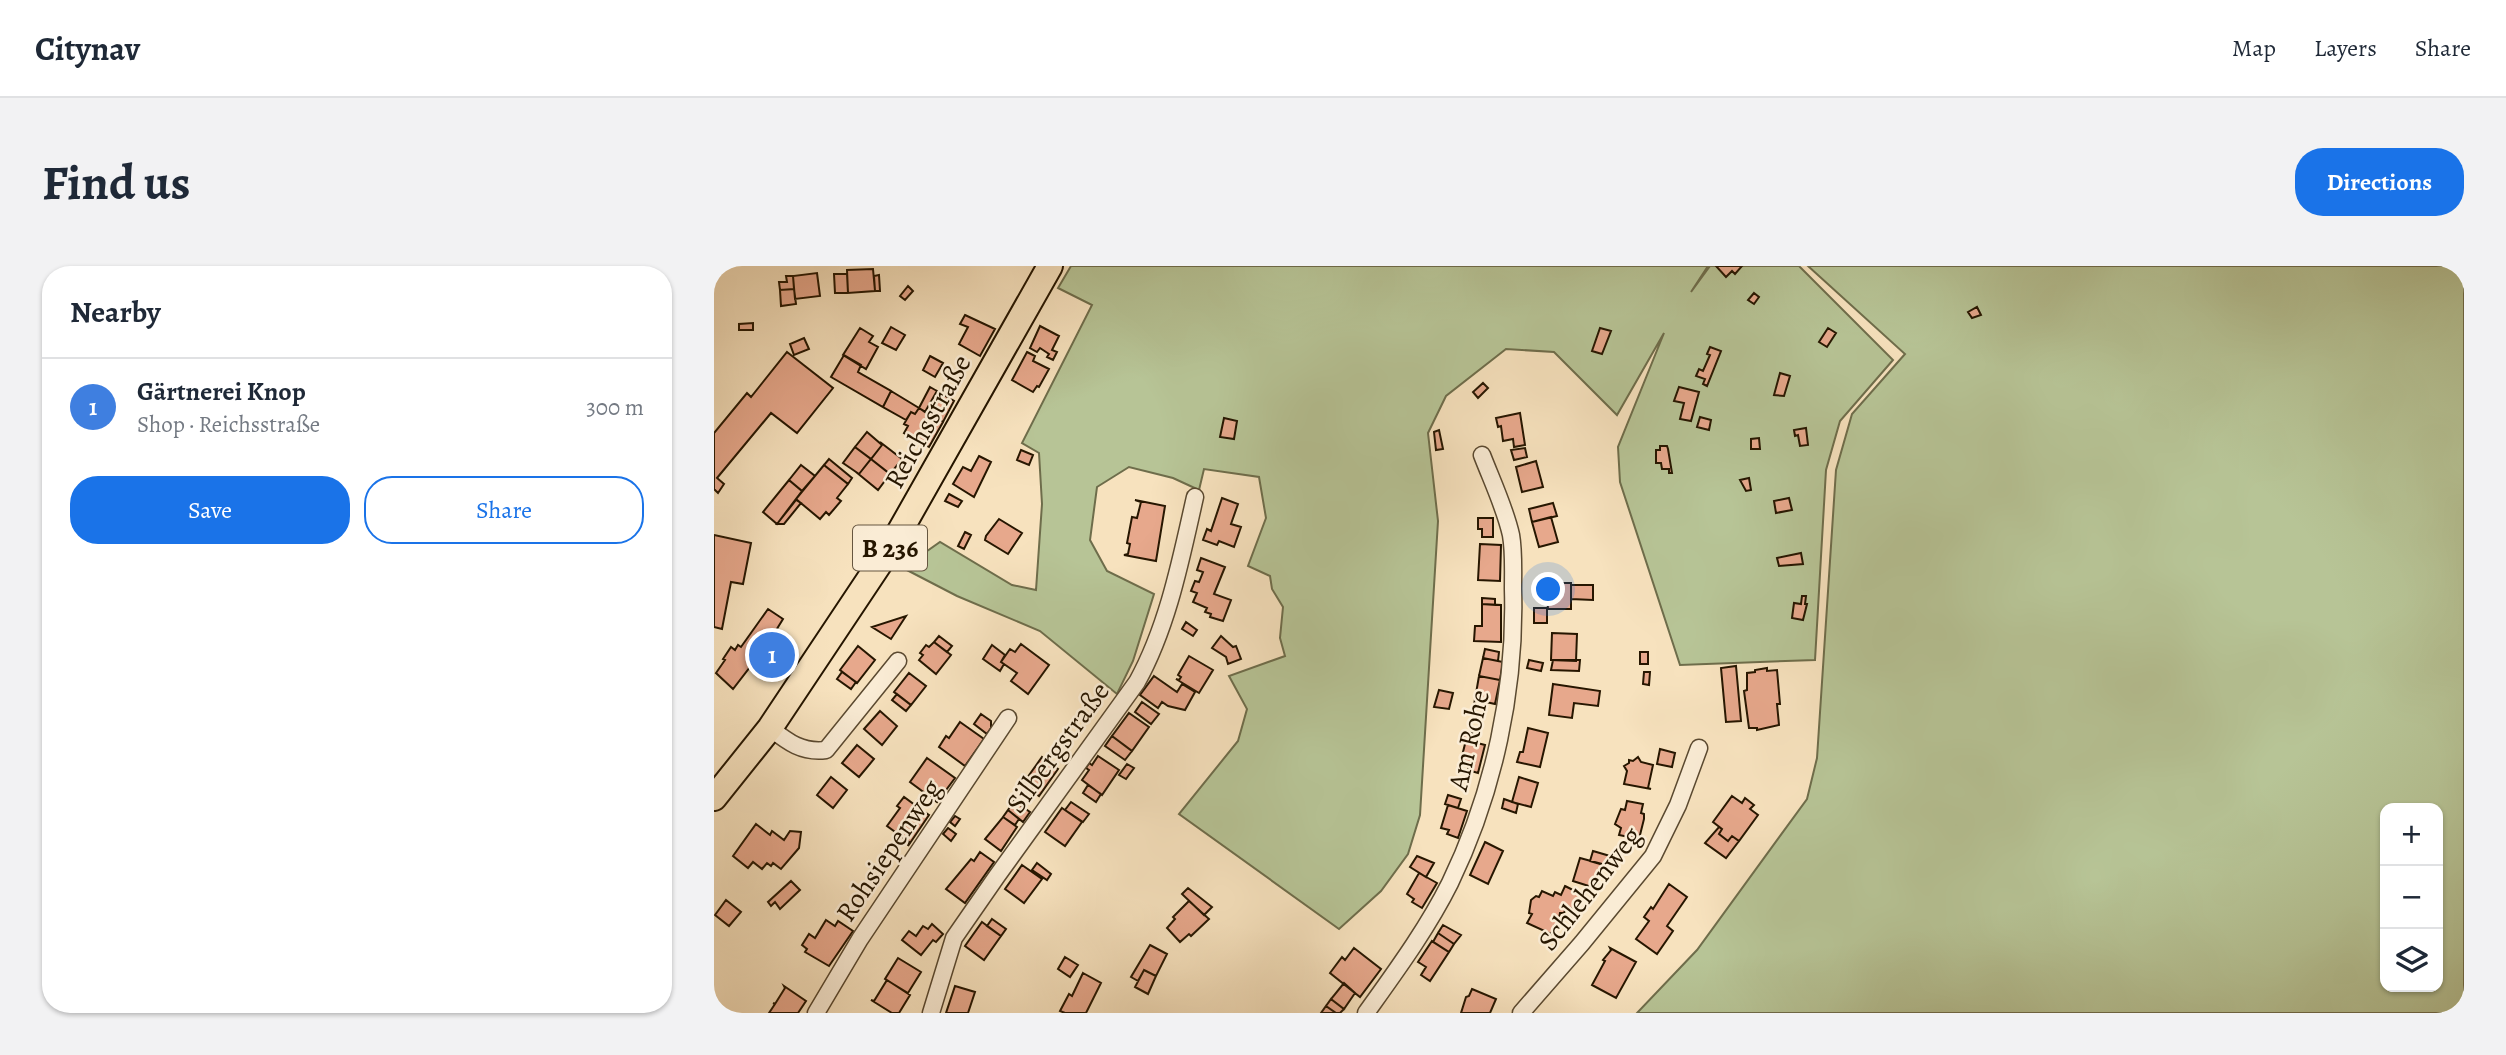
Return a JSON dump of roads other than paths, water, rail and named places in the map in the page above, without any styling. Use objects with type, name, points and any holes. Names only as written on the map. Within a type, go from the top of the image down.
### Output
[{"type":"main road","name":"Reichsstraße","points":[[714,798],[770,728],[892,545],[1045,274]]},
{"type":"street","name":"Am Rohe","points":[[1366,1013],[1409,953],[1449,884],[1472,831],[1502,730],[1514,624],[1511,536],[1482,455]]},
{"type":"street","name":"Silbergstraße","points":[[931,1013],[954,938],[1137,682],[1149,661],[1181,556],[1195,497]]},
{"type":"street","points":[[770,728],[794,746],[815,751],[826,750],[898,662]]},
{"type":"street","name":"Rohsiepenweg","points":[[816,1013],[860,939],[1008,718]]},
{"type":"street","name":"Schlehenweg","points":[[1521,1013],[1653,856],[1678,805],[1699,747]]},
{"type":"place","name":"Gärtnerei Knop","points":[[772,655]]}]
